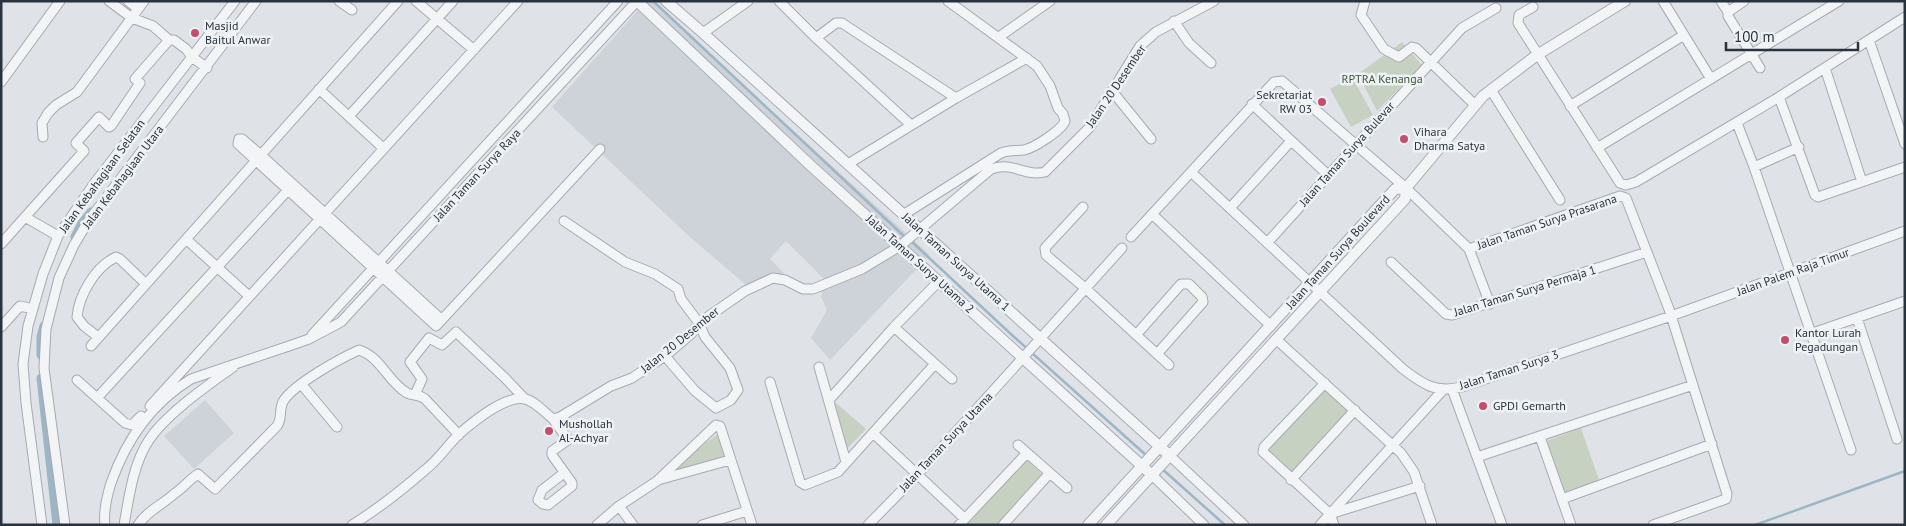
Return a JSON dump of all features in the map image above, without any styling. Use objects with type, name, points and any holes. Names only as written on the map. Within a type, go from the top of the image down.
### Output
[{"type":"street","points":[[1,82],[60,1]]},
{"type":"street","points":[[109,1],[132,18],[153,26],[169,40],[180,43],[193,59],[205,67]]},
{"type":"street","points":[[43,137],[42,123],[48,113],[56,105],[77,92],[141,5],[128,1]]},
{"type":"street","name":"Jalan Kebahagiaan Selatan","points":[[42,525],[26,403],[24,364],[28,326],[43,274],[58,236],[94,185],[193,59],[235,1]]},
{"type":"street","name":"Jalan Kebahagiaan Utara","points":[[64,525],[44,368],[46,329],[59,278],[89,220],[107,194],[256,1]]},
{"type":"street","points":[[339,1],[352,10]]},
{"type":"street","points":[[90,346],[398,1]]},
{"type":"street","points":[[416,1],[474,50]]},
{"type":"street","points":[[349,116],[453,1]]},
{"type":"street","points":[[77,380],[125,423],[130,425],[134,423],[518,1]]},
{"type":"street","name":"Jalan Taman Surya Raya","points":[[309,339],[618,1]]},
{"type":"street","name":"Jalan Taman Surya Raya","points":[[105,525],[107,498],[119,460],[139,427],[175,388],[191,379],[309,339],[341,322],[637,1]]},
{"type":"street","name":"Jalan Taman Surya Utama 2","points":[[637,1],[809,164],[903,244],[939,281],[1026,356],[1154,472],[1202,524]]},
{"type":"street","name":"Jalan Taman Surya Utama 1","points":[[666,1],[704,33],[848,164],[903,215],[917,231],[1157,449],[1244,525]]},
{"type":"street","points":[[704,33],[748,1]]},
{"type":"street","points":[[779,1],[816,38],[911,125]]},
{"type":"street","points":[[903,215],[1001,153],[1028,149],[1062,128],[1064,117],[1058,108],[1050,86],[1040,70],[1027,58],[948,1]]},
{"type":"street","points":[[960,1],[965,13]]},
{"type":"street","points":[[998,37],[1050,1]]},
{"type":"street","name":"Jalan 20 Desember","points":[[553,419],[560,418],[611,386],[632,378],[665,356],[691,334],[699,323],[745,291],[773,278],[786,280],[803,289],[813,289],[862,269],[903,244],[991,169],[1009,166],[1036,174],[1045,172],[1090,127],[1140,46],[1156,32],[1214,1]]},
{"type":"street","points":[[1365,1],[1361,15],[1384,49],[1399,57],[1412,47],[1416,48],[1429,63],[1475,105]]},
{"type":"street","points":[[1406,188],[1475,105],[1491,90],[1538,55],[1625,1]]},
{"type":"street","points":[[1664,1],[1711,79]]},
{"type":"street","points":[[1721,1],[1760,68]]},
{"type":"street","points":[[1728,12],[1744,1]]},
{"type":"street","points":[[1597,148],[1839,1]]},
{"type":"street","points":[[1533,7],[1520,15],[1517,20],[1620,183],[1626,185],[1636,182],[1777,98],[1905,17]]},
{"type":"street","name":"Jalan Taman Surya Bulevar","points":[[1268,242],[1462,28],[1496,8]]},
{"type":"street","points":[[1174,22],[1189,43],[1211,63]]},
{"type":"street","points":[[816,38],[836,23],[842,23],[956,98]]},
{"type":"street","points":[[1570,106],[1684,35]]},
{"type":"street","points":[[1,244],[84,151],[76,144],[99,117],[111,126],[140,83],[135,79],[169,40]]},
{"type":"street","points":[[1869,40],[1905,144]]},
{"type":"street","points":[[848,164],[956,98],[1027,58]]},
{"type":"street","points":[[1824,68],[1862,182]]},
{"type":"street","points":[[1131,237],[1252,104],[1274,82],[1282,81],[1406,188],[1469,248],[1490,304]]},
{"type":"street","points":[[319,89],[384,148]]},
{"type":"street","points":[[1491,90],[1560,200]]},
{"type":"street","points":[[1112,91],[1151,139]]},
{"type":"street","points":[[1777,98],[1799,147],[1815,194],[1818,197],[1905,167]]},
{"type":"street","points":[[1252,104],[1328,175]]},
{"type":"street","points":[[1737,122],[1851,450]]},
{"type":"street","points":[[504,125],[514,134]]},
{"type":"street","points":[[1230,208],[1291,141]]},
{"type":"street","points":[[1754,167],[1799,147]]},
{"type":"street","points":[[259,158],[385,274],[441,319],[600,149]]},
{"type":"street","points":[[259,158],[288,190],[322,216]]},
{"type":"street","name":"Jalan Taman Surya 3","points":[[1191,172],[1403,369],[1424,384],[1448,389],[1670,312],[1680,312]]},
{"type":"street","points":[[94,185],[107,194]]},
{"type":"street","name":"Jalan Taman Surya Boulevard","points":[[1088,525],[1395,189],[1406,188],[1405,198],[1106,525]]},
{"type":"street","points":[[97,398],[288,190]]},
{"type":"street","name":"Jalan Taman Surya Prasarana","points":[[1469,248],[1620,196],[1626,198],[1629,202],[1670,312],[1727,494],[1726,499],[1652,525]]},
{"type":"street","points":[[1083,207],[1045,248],[1046,256],[1085,288],[1169,365]]},
{"type":"street","points":[[1152,214],[1271,326]]},
{"type":"street","points":[[25,217],[58,236]]},
{"type":"street","points":[[564,222],[625,262],[655,274],[678,289],[681,299],[699,323],[705,338],[730,368],[738,390],[732,400],[716,408],[695,391],[665,356]]},
{"type":"street","name":"Jalan Palem Raja Timur","points":[[1680,312],[1905,231]]},
{"type":"street","points":[[186,239],[249,296]]},
{"type":"street","points":[[396,242],[407,251]]},
{"type":"street","name":"Jalan Taman Surya Utama","points":[[868,525],[917,475],[1122,248]]},
{"type":"street","name":"Jalan Taman Surya Permaja 1","points":[[1391,262],[1446,314],[1452,315],[1647,252]]},
{"type":"street","points":[[98,337],[84,326],[78,317],[86,288],[99,271],[116,257],[120,258],[146,284]]},
{"type":"street","points":[[828,400],[894,327],[939,281]]},
{"type":"street","points":[[1136,335],[1181,284],[1189,284],[1202,297],[1202,302],[1156,354]]},
{"type":"street","points":[[1810,334],[1905,301]]},
{"type":"street","points":[[1,327],[20,306],[33,309]]},
{"type":"street","points":[[1856,318],[1897,439]]},
{"type":"street","points":[[894,327],[952,379]]},
{"type":"street","points":[[415,395],[422,379],[410,362],[429,338],[442,345],[456,332],[525,399],[532,402],[553,419],[568,440],[551,452],[564,473]]},
{"type":"street","points":[[1277,340],[1393,445],[1410,464],[1420,486],[1432,525]]},
{"type":"street","points":[[138,525],[151,511],[198,474],[215,489],[277,426],[284,401],[317,374],[359,350],[379,364],[406,393],[421,396],[425,399],[459,435]]},
{"type":"street","points":[[124,525],[136,472],[149,440],[182,405],[241,361]]},
{"type":"street","points":[[770,382],[802,484],[805,485],[838,472],[934,364]]},
{"type":"street","points":[[819,367],[846,462]]},
{"type":"street","points":[[1325,383],[1261,449],[1291,480],[1330,514],[1334,525]]},
{"type":"street","points":[[1477,457],[1692,384]]},
{"type":"street","points":[[302,385],[337,427]]},
{"type":"street","points":[[1320,525],[1393,445],[1448,389],[1477,457],[1502,525]]},
{"type":"street","points":[[352,525],[391,499],[428,468],[459,435],[491,410],[515,400],[525,399]]},
{"type":"street","points":[[1291,480],[1355,410]]},
{"type":"street","points":[[597,525],[619,506],[657,481],[716,425],[720,426],[752,525]]},
{"type":"street","points":[[873,433],[962,522],[1026,454]]},
{"type":"street","points":[[1540,437],[1571,525]]},
{"type":"street","points":[[1562,499],[1712,444]]},
{"type":"street","points":[[1018,445],[1067,488]]},
{"type":"street","points":[[657,481],[730,460]]},
{"type":"street","points":[[1003,525],[1049,474]]},
{"type":"street","points":[[1330,514],[1420,486]]},
{"type":"street","points":[[619,506],[633,525]]},
{"type":"street","points":[[702,525],[747,511]]},
{"type":"shaded area","points":[[646,1],[651,1],[930,255],[830,360],[811,338],[827,310],[821,297],[824,279],[786,241],[770,259],[784,273],[751,289],[692,239],[552,107]]},
{"type":"shaded area","points":[[205,400],[234,433],[194,469],[164,436]]},
{"type":"green space","name":"RPTRA Kenanga","points":[[1402,42],[1422,65],[1377,111],[1358,74]]},
{"type":"green space","points":[[1352,77],[1373,115],[1351,127],[1330,89]]},
{"type":"green space","points":[[1326,389],[1349,413],[1289,475],[1265,452]]},
{"type":"green space","points":[[835,402],[866,429],[846,450]]},
{"type":"green space","points":[[1581,428],[1600,483],[1563,496],[1544,442]]},
{"type":"green space","points":[[718,434],[725,459],[640,492]]},
{"type":"green space","points":[[1025,458],[1044,476],[998,525],[967,525]]},
{"type":"waterway","points":[[653,1],[906,238]]},
{"type":"waterway","points":[[75,237],[82,223],[91,212]]},
{"type":"waterway","points":[[911,241],[1013,336],[1147,456]]},
{"type":"waterway","points":[[41,355],[41,337],[44,326]]},
{"type":"waterway","points":[[41,378],[57,525]]},
{"type":"waterway","points":[[1161,468],[1225,525]]},
{"type":"waterway","points":[[1755,525],[1905,471]]},
{"type":"place","name":"Masjid Baitul Anwar","points":[[195,33]]},
{"type":"place","name":"Sekretariat RW 03","points":[[1322,102]]},
{"type":"place","name":"Vihara Dharma Satya","points":[[1404,139]]},
{"type":"place","name":"Kantor Lurah Pegadungan","points":[[1785,340]]},
{"type":"place","name":"GPDI Gemarth","points":[[1483,406]]},
{"type":"place","name":"Mushollah Al-Achyar","points":[[549,431]]}]
